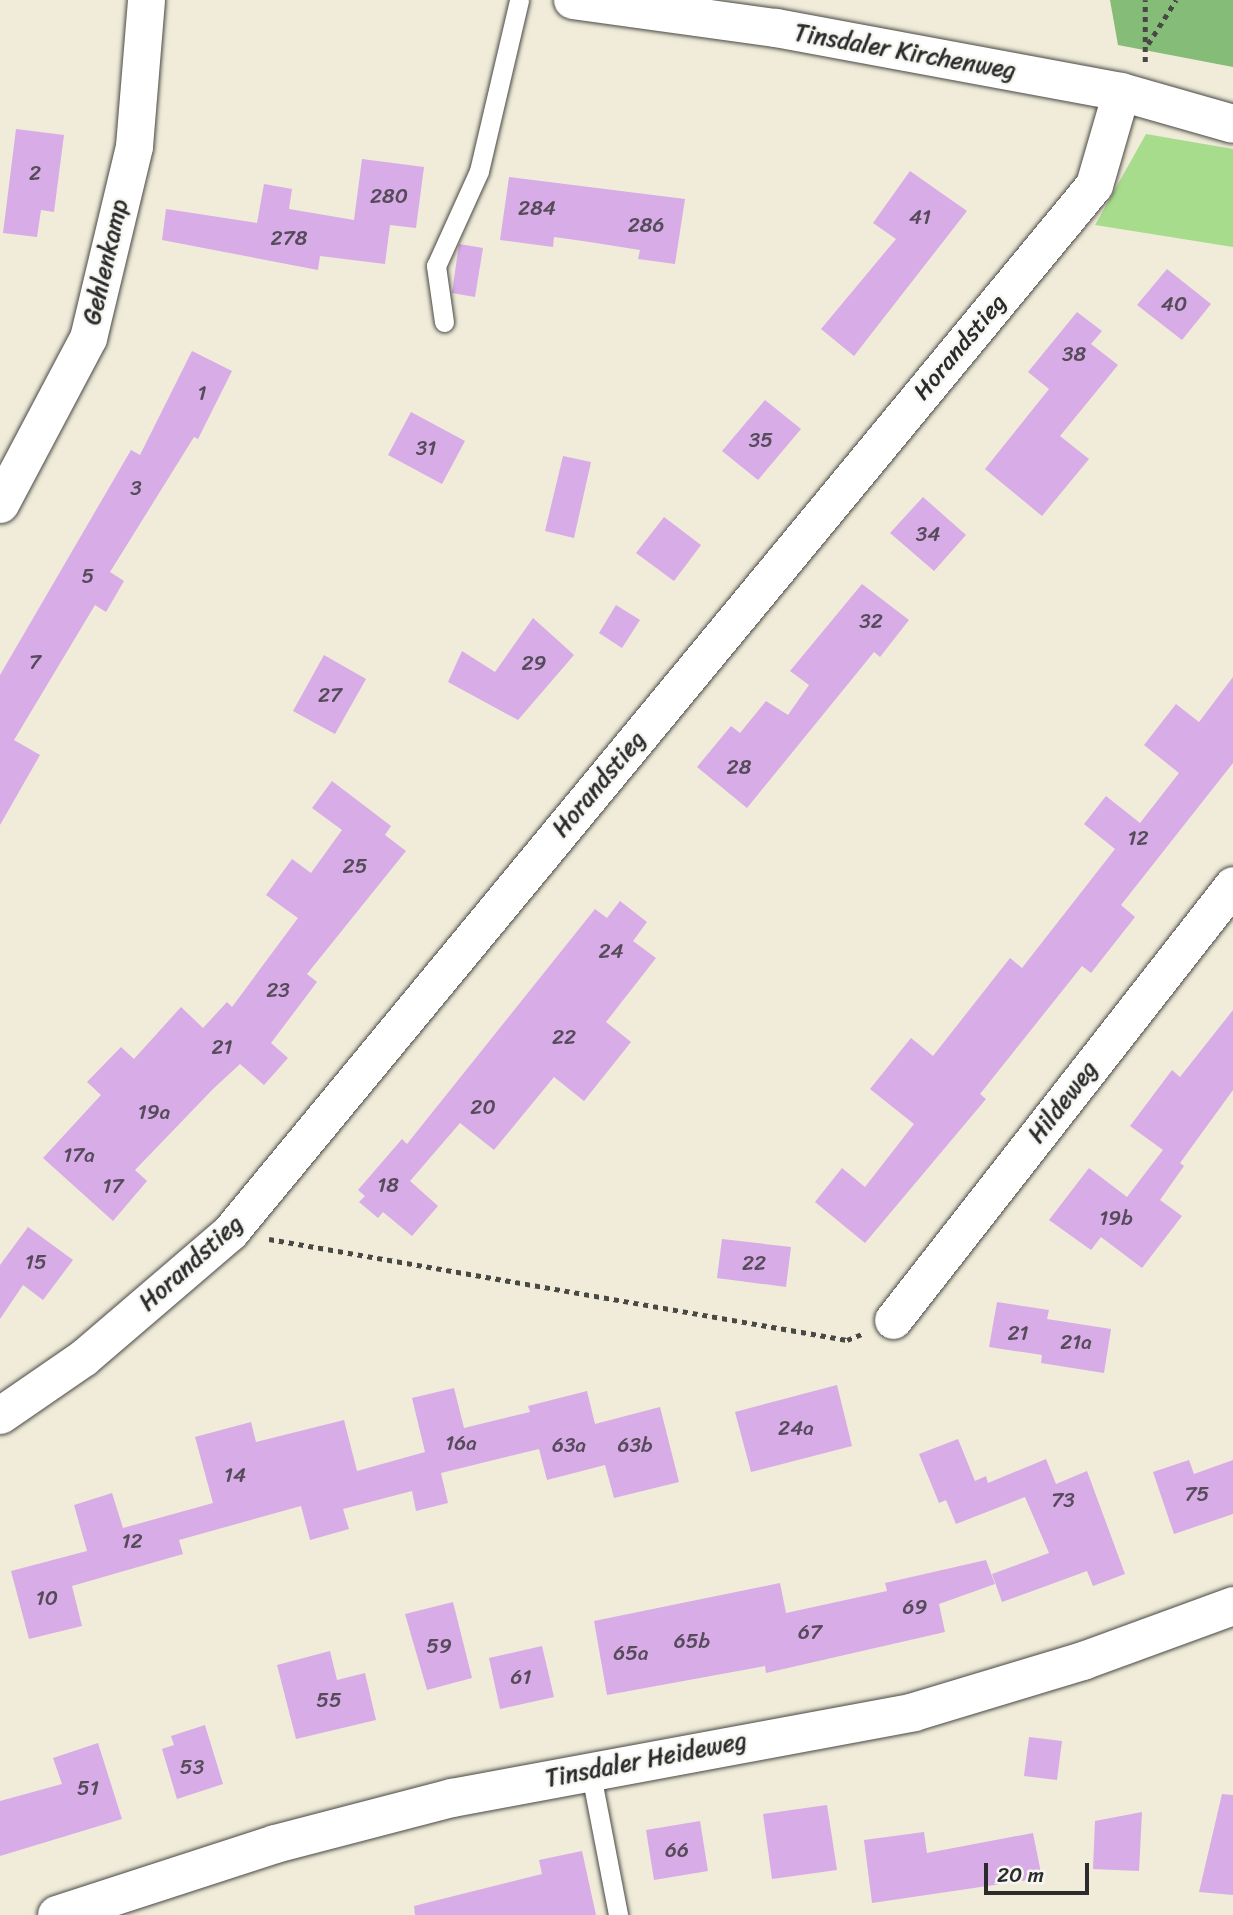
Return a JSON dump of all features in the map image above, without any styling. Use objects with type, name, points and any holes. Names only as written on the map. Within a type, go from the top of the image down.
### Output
[{"type":"street","name":"Gehlenkamp","points":[[0,504],[88,338],[134,146],[146,0]]},
{"type":"street","name":"Tinsdaler Kirchenweg","points":[[573,0],[776,28],[1129,94],[1233,124]]},
{"type":"street","name":"Horandstieg","points":[[0,1415],[83,1358],[230,1232],[1094,185],[1129,94]]},
{"type":"street","name":"Hildeweg","points":[[893,1320],[1228,901]]},
{"type":"street","name":"Tinsdaler Heideweg","points":[[57,1915],[275,1844],[452,1798],[590,1769],[914,1712],[1060,1669],[1233,1606]]},
{"type":"lane","points":[[443,322],[436,266],[479,171],[519,0]]},
{"type":"lane","points":[[590,1769],[618,1915]]},
{"type":"path","points":[[1145,0],[1147,45]]},
{"type":"path","points":[[1129,94],[1147,45],[1176,0]]},
{"type":"path","points":[[230,1232],[847,1340],[893,1320]]},
{"type":"green space","points":[[1110,0],[1233,0],[1233,67],[1118,45]]},
{"type":"green space","points":[[1146,134],[1233,149],[1233,247],[1095,225]]},
{"type":"building","points":[[16,129],[64,135],[54,212],[41,210],[37,237],[3,233]]},
{"type":"building","points":[[362,159],[424,167],[416,228],[390,225],[385,264],[320,256],[318,270],[162,240],[166,209],[257,223],[264,184],[292,189],[289,209],[354,220]]},
{"type":"building","points":[[910,171],[967,211],[854,356],[821,329],[896,239],[873,223]]},
{"type":"building","points":[[509,177],[685,199],[675,264],[638,259],[640,250],[554,237],[553,247],[500,240]]},
{"type":"building","points":[[459,244],[483,248],[475,297],[452,293]]},
{"type":"building","points":[[1167,269],[1211,304],[1182,340],[1137,305]]},
{"type":"building","points":[[1077,312],[1102,331],[1091,344],[1118,365],[1060,436],[1089,459],[1042,516],[985,469],[1049,389],[1028,372]]},
{"type":"building","points":[[192,351],[232,371],[198,439],[194,437],[110,572],[124,581],[106,612],[95,605],[14,740],[40,755],[0,825],[0,675],[131,450],[140,455]]},
{"type":"building","points":[[765,400],[801,429],[758,480],[722,451]]},
{"type":"building","points":[[411,412],[465,441],[442,484],[388,455]]},
{"type":"building","points":[[563,456],[591,462],[574,538],[545,531]]},
{"type":"building","points":[[923,497],[966,535],[934,571],[890,533]]},
{"type":"building","points":[[664,517],[701,545],[674,581],[636,553]]},
{"type":"building","points":[[862,584],[909,620],[880,657],[874,652],[747,808],[697,767],[731,726],[740,733],[766,701],[788,715],[809,685],[790,671]]},
{"type":"building","points":[[616,605],[640,620],[622,648],[599,633]]},
{"type":"building","points":[[533,618],[574,655],[518,720],[448,682],[462,651],[495,672]]},
{"type":"building","points":[[324,655],[366,679],[335,734],[293,711]]},
{"type":"building","points":[[1233,677],[1233,763],[1121,905],[1135,917],[1091,973],[1082,966],[980,1094],[986,1099],[865,1243],[815,1202],[842,1168],[865,1187],[914,1124],[870,1089],[911,1038],[933,1056],[1010,958],[1022,968],[1115,849],[1084,824],[1106,796],[1140,823],[1179,773],[1144,745],[1176,704],[1199,722]]},
{"type":"building","points":[[332,781],[391,826],[385,835],[406,851],[307,974],[317,982],[271,1043],[288,1058],[264,1085],[240,1064],[213,1089],[135,1170],[147,1181],[113,1221],[43,1158],[101,1095],[87,1082],[121,1047],[134,1059],[181,1007],[203,1028],[227,1002],[232,1007],[298,918],[266,895],[292,859],[311,873],[342,830],[312,808]]},
{"type":"building","points":[[620,901],[647,922],[633,941],[656,958],[606,1022],[631,1042],[584,1101],[554,1077],[494,1150],[460,1123],[410,1181],[438,1206],[412,1236],[383,1212],[378,1218],[359,1202],[365,1196],[358,1190],[402,1139],[407,1144],[595,909],[607,918]]},
{"type":"building","points":[[1233,1010],[1233,1090],[1180,1163],[1184,1166],[1160,1200],[1182,1216],[1142,1268],[1101,1237],[1091,1250],[1049,1220],[1089,1168],[1127,1197],[1163,1150],[1130,1126],[1172,1070],[1180,1077]]},
{"type":"building","points":[[28,1227],[73,1260],[43,1300],[23,1285],[0,1319],[0,1265]]},
{"type":"building","points":[[722,1239],[791,1247],[786,1287],[717,1278]]},
{"type":"building","points":[[997,1302],[1049,1310],[1047,1319],[1111,1329],[1104,1373],[1041,1363],[1042,1355],[989,1347]]},
{"type":"building","points":[[837,1385],[852,1446],[751,1472],[735,1412]]},
{"type":"building","points":[[454,1388],[464,1428],[530,1412],[528,1406],[587,1391],[595,1424],[660,1407],[679,1482],[614,1498],[605,1465],[547,1480],[539,1449],[441,1473],[448,1503],[416,1511],[412,1491],[343,1509],[349,1529],[310,1540],[301,1506],[179,1540],[183,1554],[72,1586],[82,1626],[29,1639],[11,1571],[87,1551],[74,1505],[112,1493],[123,1528],[213,1503],[195,1437],[251,1422],[256,1442],[344,1420],[357,1471],[425,1452],[412,1398]]},
{"type":"building","points":[[958,1439],[975,1481],[986,1476],[988,1483],[1046,1459],[1056,1484],[1087,1471],[1125,1574],[1093,1586],[1087,1571],[1002,1602],[992,1574],[1049,1553],[1025,1497],[956,1524],[946,1500],[939,1503],[919,1454]]},
{"type":"building","points":[[1189,1460],[1194,1474],[1233,1460],[1233,1514],[1174,1534],[1153,1472]]},
{"type":"building","points":[[986,1560],[995,1584],[939,1604],[945,1632],[766,1673],[765,1666],[607,1695],[594,1621],[780,1583],[786,1613],[887,1591],[885,1583]]},
{"type":"building","points":[[453,1602],[472,1678],[427,1690],[405,1614]]},
{"type":"building","points":[[542,1646],[554,1697],[500,1709],[489,1658]]},
{"type":"building","points":[[330,1651],[337,1680],[365,1673],[376,1720],[296,1739],[277,1665]]},
{"type":"building","points":[[205,1725],[223,1784],[177,1799],[162,1749],[174,1745],[171,1736]]},
{"type":"building","points":[[1029,1737],[1062,1741],[1057,1780],[1024,1776]]},
{"type":"building","points":[[98,1743],[122,1819],[0,1856],[0,1801],[62,1784],[53,1758]]},
{"type":"building","points":[[1222,1794],[1233,1795],[1233,1895],[1199,1892]]},
{"type":"building","points":[[827,1805],[837,1870],[772,1879],[763,1814]]},
{"type":"building","points":[[1142,1812],[1139,1871],[1093,1869],[1095,1821]]},
{"type":"building","points":[[700,1821],[708,1871],[654,1880],[646,1830]]},
{"type":"building","points":[[924,1832],[927,1853],[1033,1833],[1042,1878],[872,1903],[864,1840]]},
{"type":"building","points":[[582,1851],[596,1915],[415,1915],[414,1906],[542,1874],[539,1860]]}]
